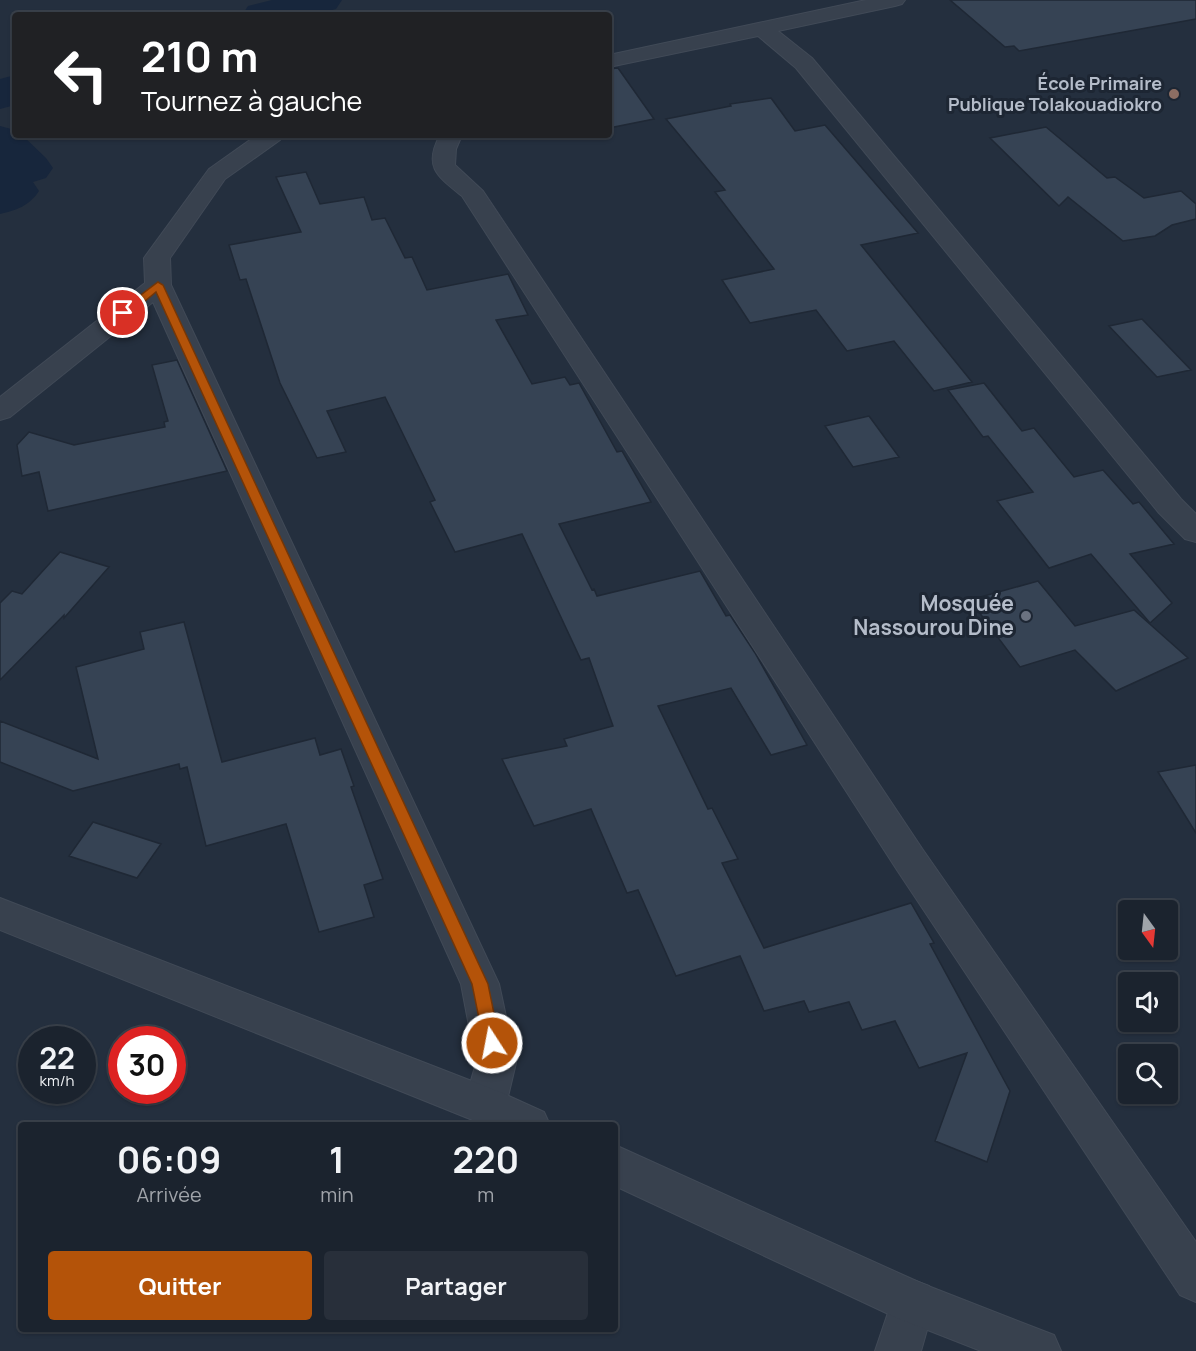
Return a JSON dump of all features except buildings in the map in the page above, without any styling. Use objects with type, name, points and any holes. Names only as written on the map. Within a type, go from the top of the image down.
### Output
[{"type":"street","points":[[612,60],[895,0]]},
{"type":"street","points":[[760,27],[804,63],[1163,497],[1196,532]]},
{"type":"street","points":[[268,138],[217,174],[157,258],[158,285],[480,984],[496,1063],[485,1105]]},
{"type":"street","points":[[449,138],[444,149],[443,165],[451,176],[471,191],[910,860],[1196,1280]]},
{"type":"street","points":[[0,411],[158,285]]},
{"type":"street","points":[[0,914],[485,1105],[522,1122]]},
{"type":"street","points":[[618,1165],[913,1302],[1038,1351]]},
{"type":"street","points":[[898,1351],[913,1302]]},
{"type":"waterway","points":[[275,12],[321,0]]},
{"type":"waterway","points":[[0,95],[12,90]]},
{"type":"waterway","points":[[0,140],[29,168],[3,176],[15,191],[0,199]]},
{"type":"place","name":"École Primaire Publique Tolakouadiokro","points":[[1174,94]]},
{"type":"place","name":"Mosquée Nassourou Dine","points":[[1026,616]]},
{"type":"route","points":[[123,313],[158,285],[480,984],[492,1043]]}]
